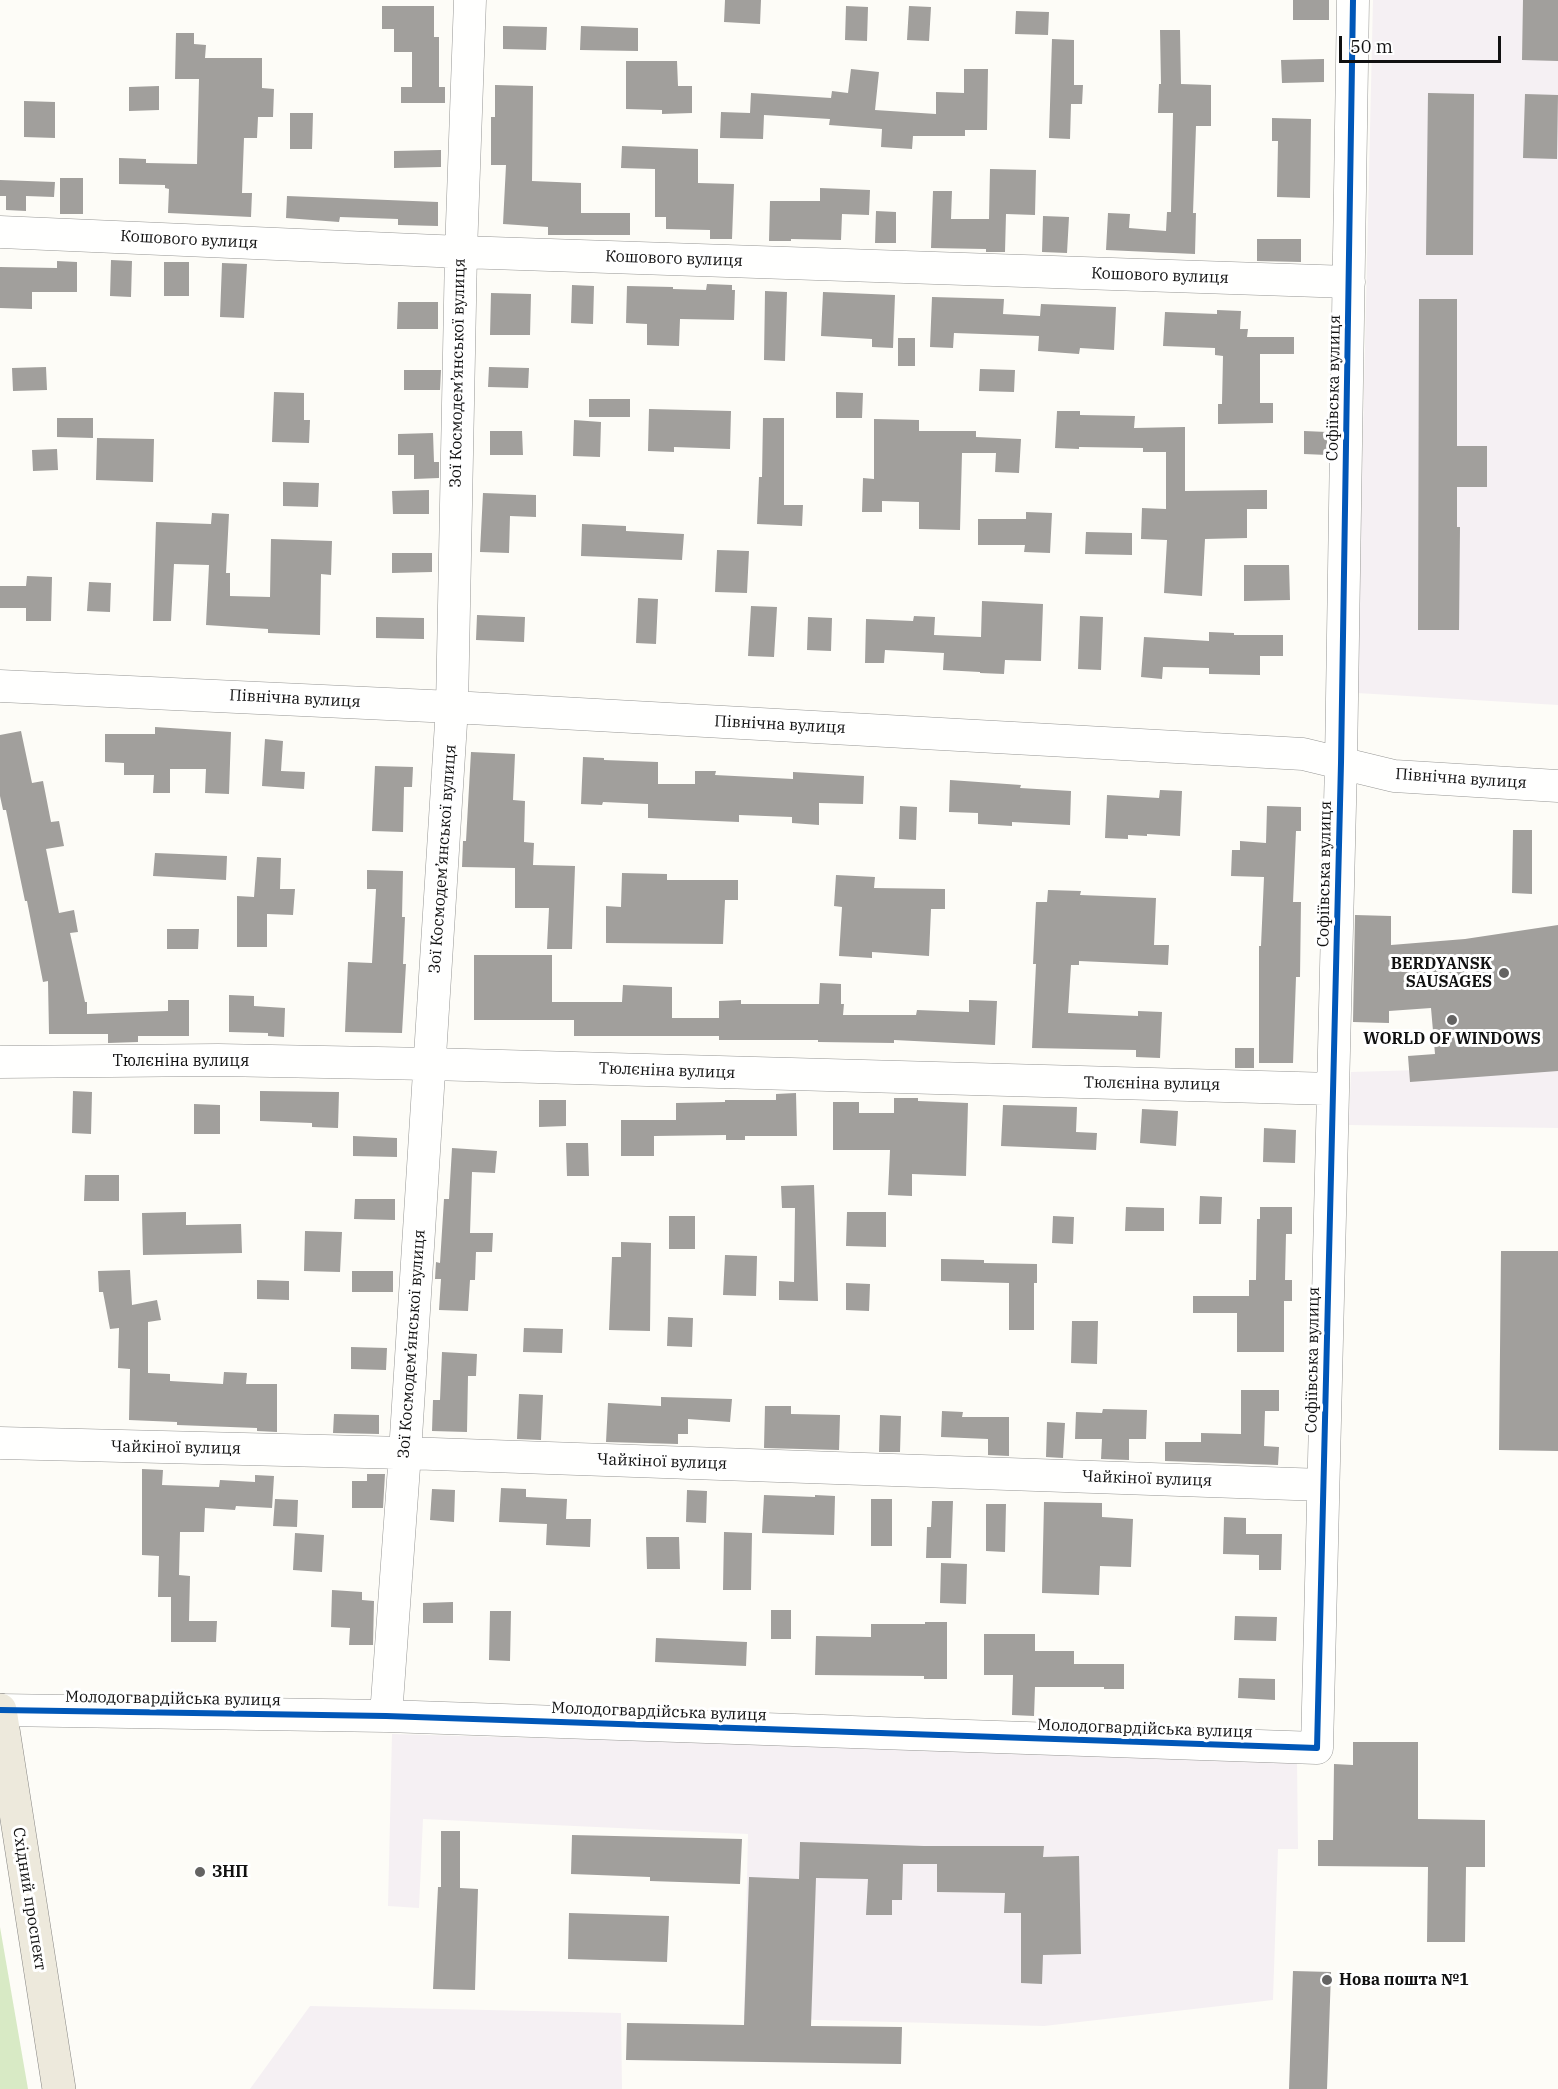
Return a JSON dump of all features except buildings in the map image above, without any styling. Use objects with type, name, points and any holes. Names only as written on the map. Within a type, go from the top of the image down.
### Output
[{"type":"main road","name":"Східний проспект","points":[[0,1710],[59,2089]]},
{"type":"street","name":"Зої Космодем’янської вулиця","points":[[386,1716],[452,707],[461,252],[470,0]]},
{"type":"street","name":"Софіївська вулиця","points":[[1317,1748],[1341,763],[1353,0]]},
{"type":"street","name":"Кошового вулиця","points":[[0,232],[461,252],[1349,282]]},
{"type":"street","name":"Північна вулиця","points":[[0,686],[452,707],[1303,754],[1394,776],[1558,786]]},
{"type":"street","name":"Тюлєніна вулиця","points":[[0,1062],[218,1060],[430,1064],[1333,1089]]},
{"type":"street","name":"Чайкіної вулиця","points":[[0,1443],[405,1453],[1323,1485]]},
{"type":"street","name":"Молодогвардійська вулиця","points":[[0,1710],[386,1716],[1317,1748]]},
{"type":"shaded area","points":[[1373,0],[1558,0],[1558,705],[1357,693]]},
{"type":"shaded area","points":[[1558,1066],[1558,1128],[1349,1125],[1351,1072]]},
{"type":"shaded area","points":[[392,1734],[1297,1759],[1298,1849],[1278,1849],[1273,2000],[1044,2026],[744,2018],[748,1834],[423,1819],[419,1908],[388,1906]]},
{"type":"shaded area","points":[[310,2006],[621,2013],[622,2089],[250,2089]]},
{"type":"green space","points":[[0,1927],[28,2089],[0,2089]]},
{"type":"cycle path","points":[[0,1710],[386,1716],[1317,1748],[1341,763],[1353,0]]},
{"type":"place","name":"BERDYANSK SAUSAGES","points":[[1504,973]]},
{"type":"place","name":"WORLD OF WINDOWS","points":[[1452,1020]]},
{"type":"place","name":"ЗНП","points":[[200,1872]]},
{"type":"place","name":"Нова пошта №1","points":[[1327,1980]]}]
